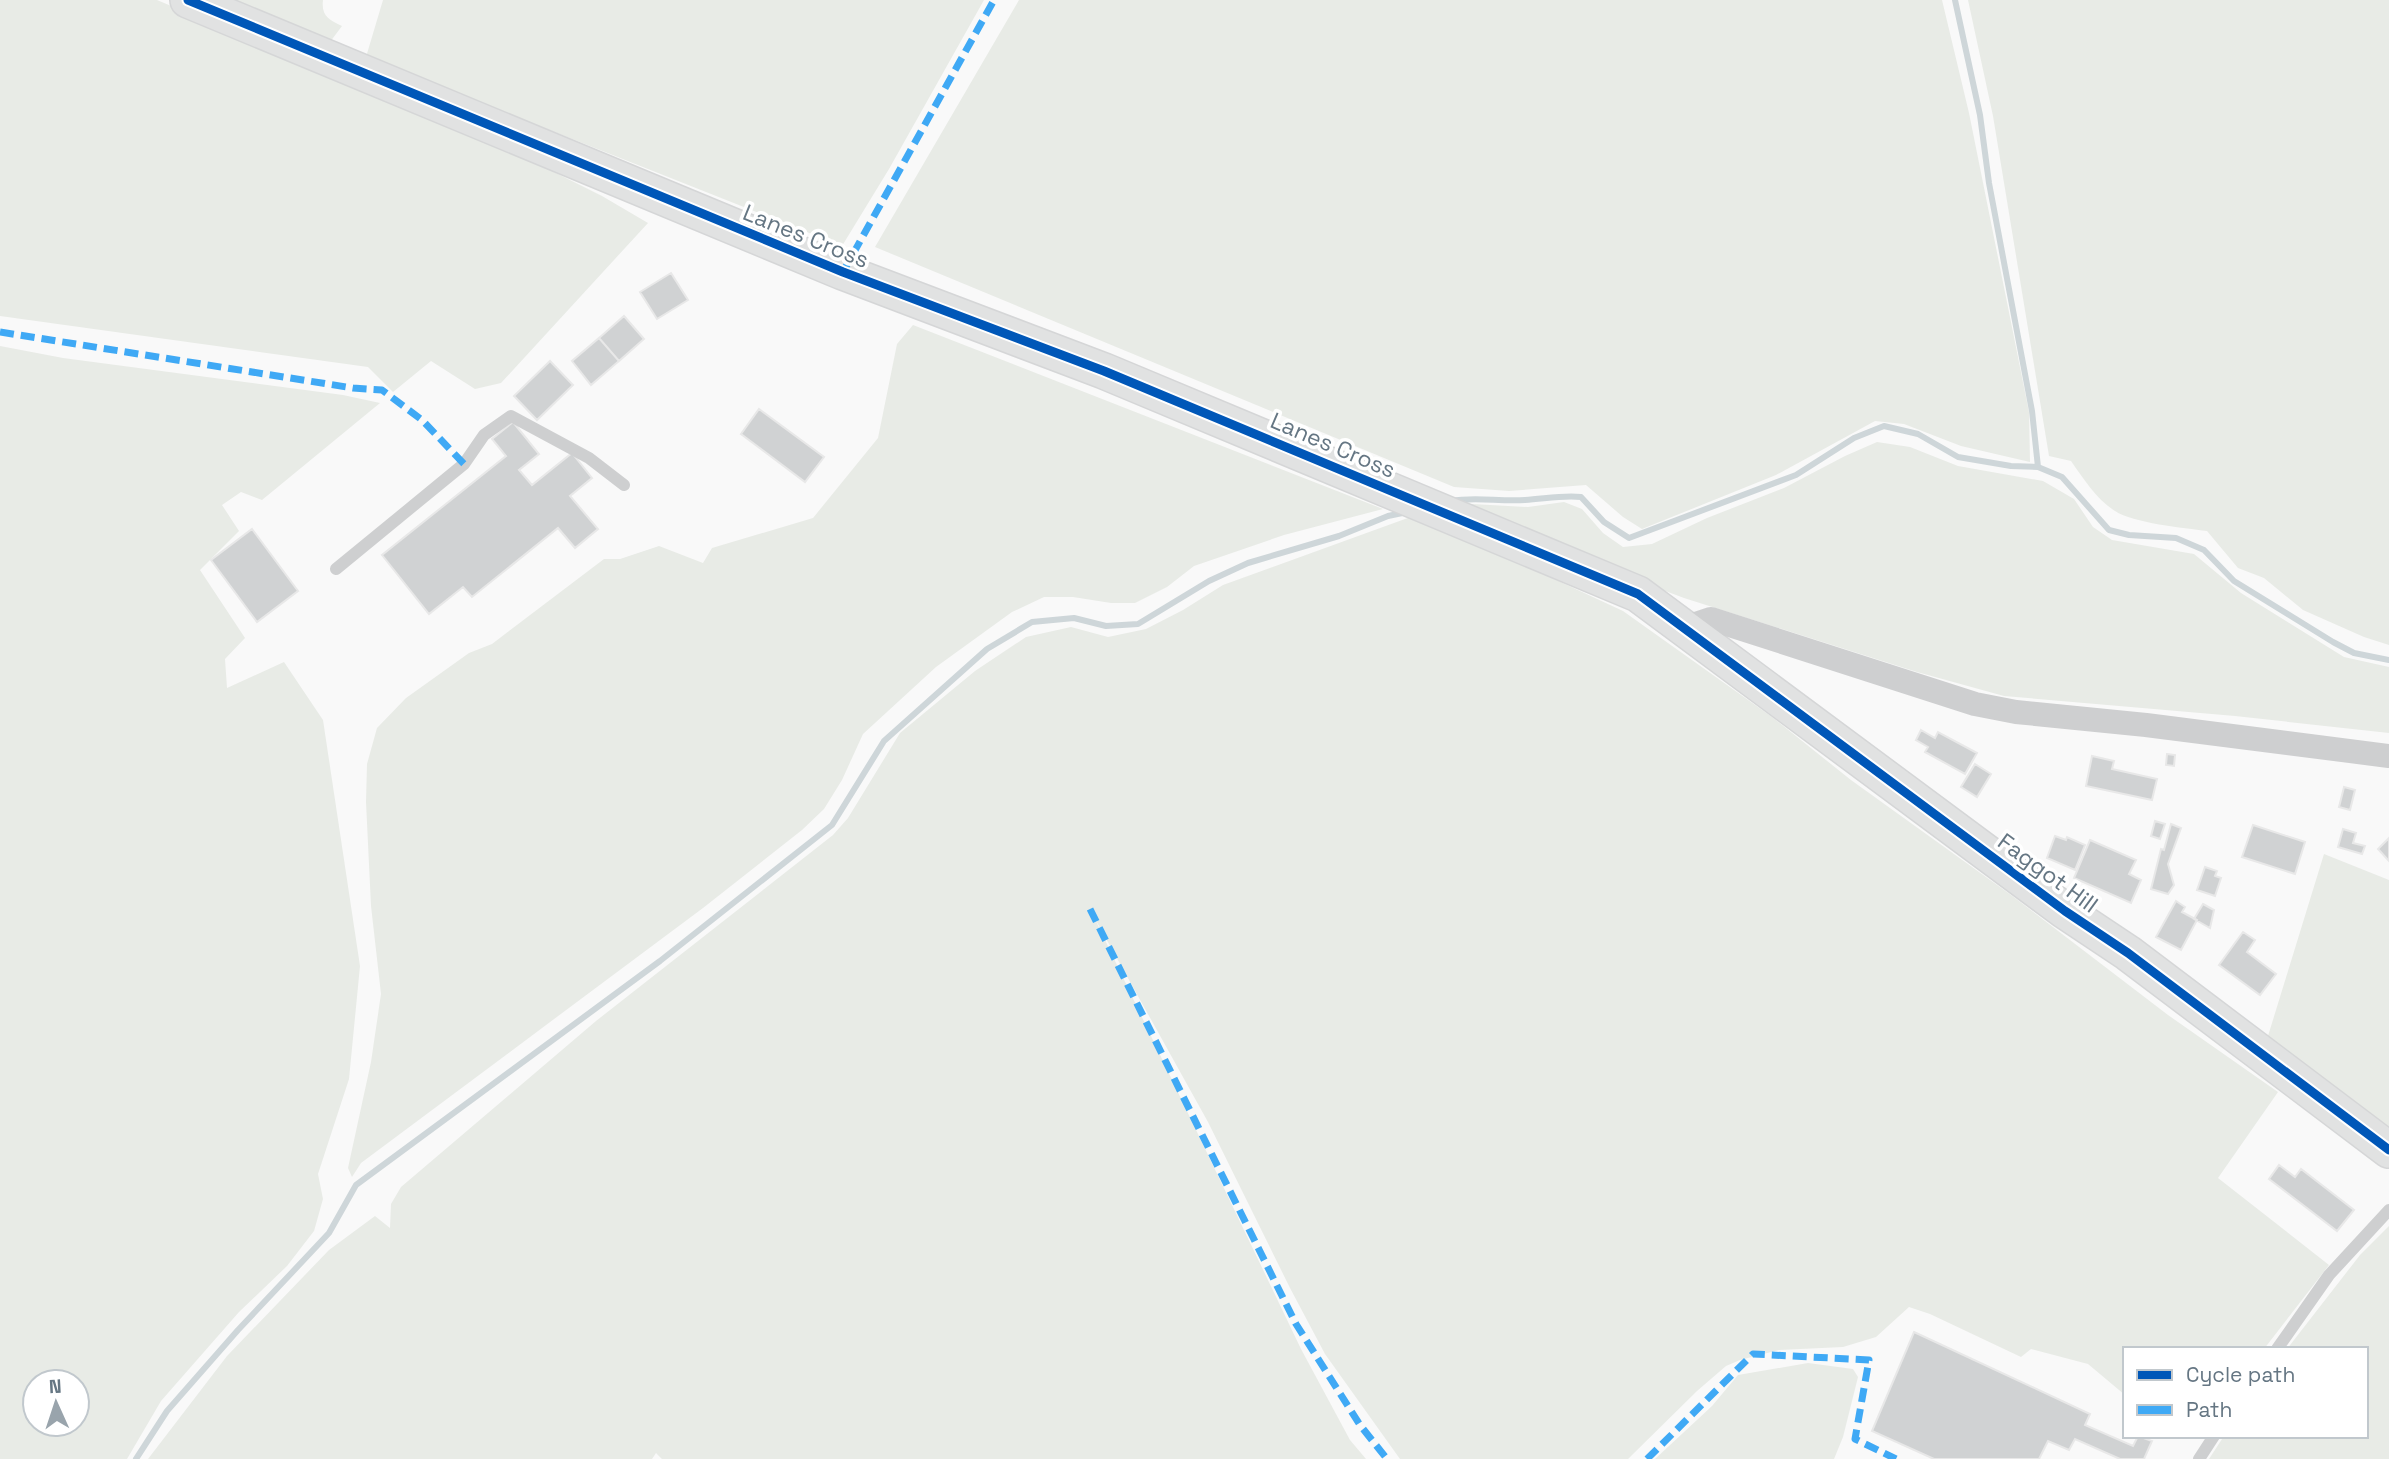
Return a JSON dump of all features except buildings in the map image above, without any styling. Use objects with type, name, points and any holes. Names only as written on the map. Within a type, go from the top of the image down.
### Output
[{"type":"street","name":"Lanes Cross","points":[[188,0],[843,272],[1104,371],[1430,506],[1638,594],[1684,628]]},
{"type":"street","points":[[1684,628],[1712,619],[1975,704],[2015,712],[2146,725],[2389,756]]},
{"type":"street","name":"Faggot Hill","points":[[1684,628],[2066,911],[2128,953],[2389,1150]]},
{"type":"lane","points":[[336,569],[464,464],[484,435],[511,416],[590,458],[624,485]]},
{"type":"lane","points":[[2278,1347],[2329,1275],[2389,1210]]},
{"type":"lane","points":[[2199,1459],[2213,1438]]},
{"type":"shaded area","points":[[0,0],[157,0],[510,150],[602,196],[648,223],[501,383],[475,389],[431,361],[393,392],[368,367],[0,316]]},
{"type":"shaded area","points":[[235,0],[323,0],[323,10],[327,17],[342,26],[330,42]]},
{"type":"shaded area","points":[[383,0],[984,0],[889,169],[842,246],[366,57]]},
{"type":"shaded area","points":[[1019,0],[1942,0],[1969,113],[2029,412],[2030,462],[1961,446],[1904,424],[1875,421],[1776,475],[1642,529],[1623,517],[1586,485],[1509,491],[1454,487],[875,247]]},
{"type":"shaded area","points":[[1968,0],[2389,0],[2389,645],[2303,610],[2264,578],[2238,568],[2207,531],[2146,522],[2115,511],[2096,495],[2071,461],[2049,456],[1993,116]]},
{"type":"shaded area","points":[[913,325],[1383,509],[1284,535],[1194,566],[1167,587],[1135,603],[1044,597],[1012,612],[936,667],[863,734],[842,780],[824,809],[802,830],[703,908],[361,1163],[352,1177],[348,1168],[371,1062],[381,994],[371,906],[366,802],[367,764],[377,728],[406,698],[469,653],[492,644],[604,559],[620,559],[659,546],[703,563],[712,548],[813,518],[878,438],[897,344]]},
{"type":"shaded area","points":[[0,346],[63,358],[343,395],[380,403],[262,500],[241,492],[222,505],[239,531],[200,570],[245,638],[225,659],[227,688],[284,662],[323,720],[360,966],[349,1079],[318,1174],[323,1199],[314,1231],[287,1266],[239,1312],[161,1401],[127,1459],[0,1459]]},
{"type":"shaded area","points":[[1877,442],[1910,447],[1958,466],[2043,481],[2074,499],[2093,527],[2112,540],[2194,554],[2241,593],[2344,657],[2389,667],[2389,733],[2235,716],[2004,696],[1917,672],[1684,598],[1562,552],[1456,507],[1472,504],[1528,507],[1564,502],[1582,509],[1603,533],[1623,547],[1652,544],[1707,518],[1784,488]]},
{"type":"shaded area","points":[[1416,515],[1623,611],[1772,717],[1851,780],[2011,895],[2168,1015],[2278,1092],[2218,1178],[2329,1265],[2266,1347],[2123,1347],[2123,1393],[2088,1364],[2031,1349],[2021,1357],[1930,1314],[1909,1307],[1876,1337],[1843,1347],[1779,1350],[1726,1366],[1628,1459],[1400,1459],[1325,1354],[1208,1122],[1094,917],[1301,1349],[1350,1440],[1366,1459],[662,1459],[656,1453],[652,1459],[148,1459],[227,1356],[329,1250],[375,1216],[390,1228],[391,1204],[401,1187],[596,1021],[833,835],[848,818],[900,733],[975,671],[1026,637],[1071,627],[1108,637],[1146,629],[1223,585]]},
{"type":"shaded area","points":[[2324,854],[2389,880],[2389,1127],[2268,1036]]},
{"type":"shaded area","points":[[2389,1226],[2389,1459],[2209,1459],[2223,1438],[2368,1438],[2368,1347],[2289,1347],[2360,1255]]},
{"type":"shaded area","points":[[1808,1363],[1853,1369],[1858,1377],[1843,1437],[1834,1459],[1655,1459],[1712,1406],[1738,1375]]},
{"type":"waterway","points":[[1955,0],[1980,115],[1989,183],[2032,411],[2038,467]]},
{"type":"waterway","points":[[1451,501],[1581,497],[1604,522],[1629,538],[1796,475],[1854,438],[1884,426],[1918,434],[1958,457],[2011,466],[2038,467],[2062,477],[2109,530],[2129,535],[2176,538],[2204,550],[2234,581],[2333,642],[2354,653],[2389,660]]},
{"type":"waterway","points":[[136,1459],[167,1411],[329,1233],[356,1185],[660,961],[832,825],[884,741],[987,649],[1032,622],[1074,618],[1106,626],[1138,624],[1209,581],[1248,563],[1407,512]]},
{"type":"marked path","points":[[843,272],[994,0]]},
{"type":"marked path","points":[[0,332],[353,388],[382,390],[422,420],[464,464]]},
{"type":"marked path","points":[[1090,909],[1296,1324],[1360,1425],[1387,1459]]},
{"type":"marked path","points":[[1647,1459],[1753,1354],[1869,1360],[1855,1439],[1896,1459]]},
{"type":"cycle path","points":[[188,0],[843,272],[1104,371],[1638,594],[2065,911],[2128,953],[2389,1150]]}]
